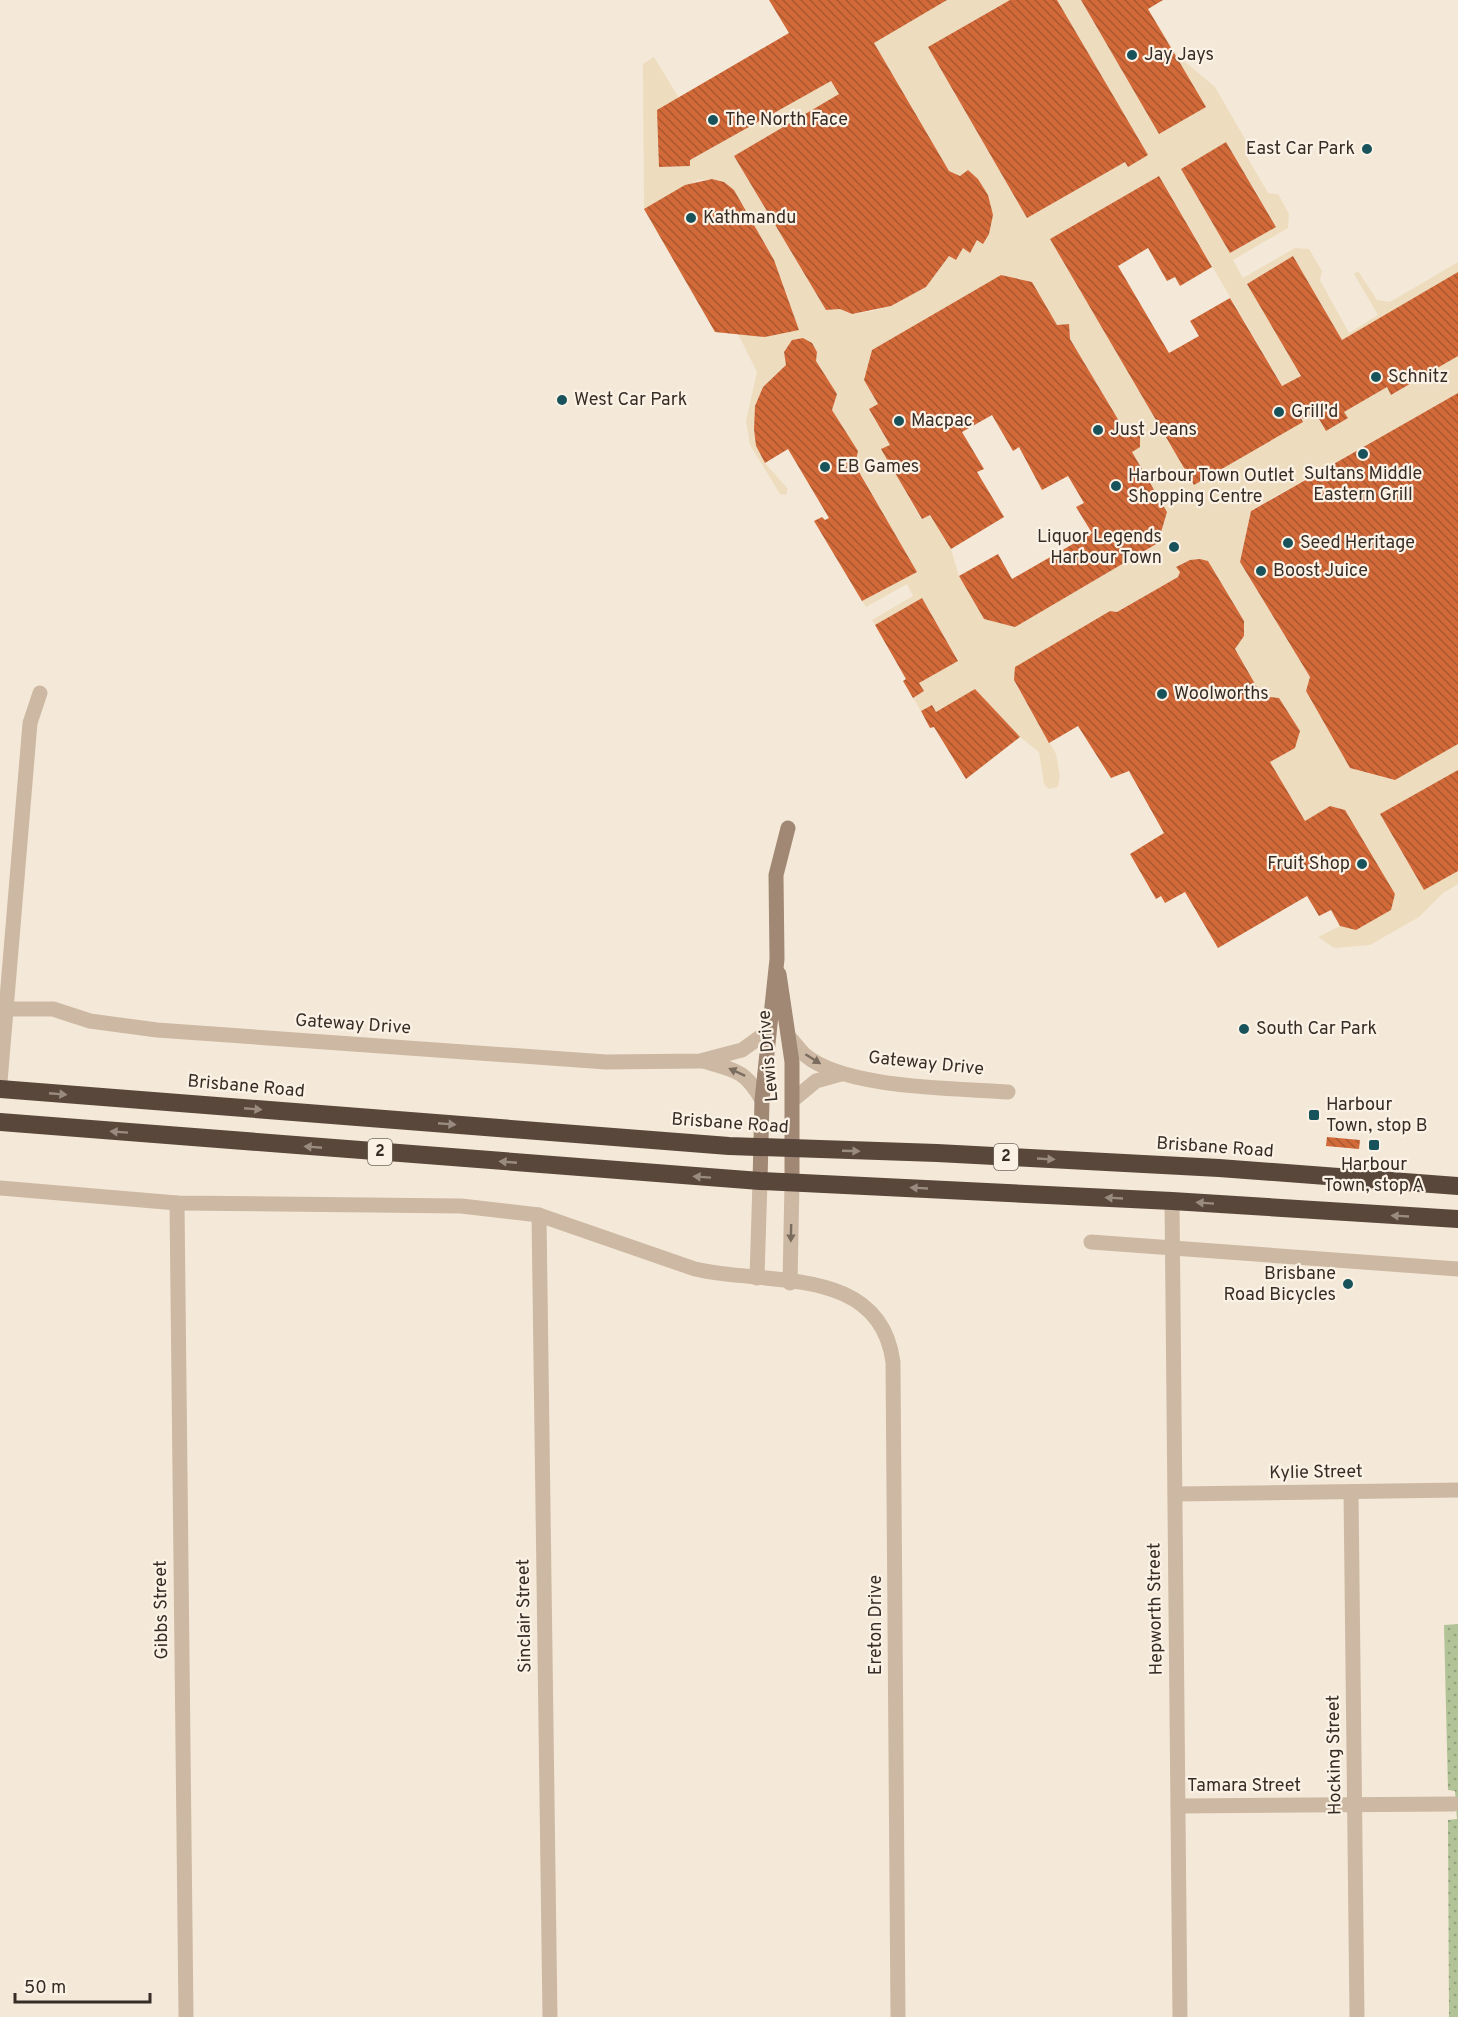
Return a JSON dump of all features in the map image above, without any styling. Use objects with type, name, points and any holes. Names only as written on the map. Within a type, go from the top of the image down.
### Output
[{"type":"highway","name":"Brisbane Road","points":[[0,1089],[761,1147],[937,1153],[1184,1166],[1458,1186]]},
{"type":"highway","name":"2","points":[[0,1122],[760,1181],[1172,1201],[1458,1219]]},
{"type":"street","points":[[0,1082],[30,723],[40,693]]},
{"type":"street","name":"Lewis Drive","points":[[760,1181],[762,1100],[767,1032],[777,959],[776,875],[788,828]]},
{"type":"street","name":"Lewis Drive","points":[[777,959],[790,1038],[793,1100],[792,1183]]},
{"type":"street","name":"Gateway Drive","points":[[5,1009],[52,1009],[90,1021],[194,1034],[606,1062],[700,1060],[742,1050],[767,1032]]},
{"type":"street","name":"Gateway Drive","points":[[790,1038],[805,1055],[841,1074],[892,1082],[1008,1092]]},
{"type":"street","name":"Gateway Drive","points":[[700,1060],[737,1070],[752,1082],[762,1100]]},
{"type":"street","name":"Gateway Drive","points":[[793,1100],[816,1081],[841,1074]]},
{"type":"street","points":[[757,1278],[760,1181]]},
{"type":"street","points":[[0,1188],[177,1203],[460,1206],[539,1215],[695,1269],[798,1284],[792,1183]]},
{"type":"street","name":"Hepworth Street","points":[[1172,1201],[1180,2017]]},
{"type":"street","name":"Gibbs Street","points":[[177,1203],[186,2017]]},
{"type":"street","name":"Sinclair Street","points":[[539,1215],[550,2017]]},
{"type":"street","points":[[1091,1242],[1458,1269]]},
{"type":"street","name":"Ereton Drive","points":[[798,1284],[832,1288],[859,1300],[880,1321],[888,1336],[893,1362],[898,2017]]},
{"type":"street","name":"Kylie Street","points":[[1175,1494],[1458,1490]]},
{"type":"street","name":"Hocking Street","points":[[1351,1492],[1357,2017]]},
{"type":"street","name":"Tamara Street","points":[[1178,1806],[1454,1804]]},
{"type":"green space","points":[[1458,1624],[1458,2017],[1449,2017],[1448,1820],[1457,1819],[1455,1791],[1448,1790],[1444,1625]]},
{"type":"shaded area","points":[[947,0],[1010,0],[928,47],[1027,218],[1125,162],[1128,167],[1147,155],[1057,0],[1081,0],[1159,134],[1205,107],[1148,9],[1176,54],[1215,87],[1249,146],[1247,157],[1268,193],[1278,194],[1289,214],[1288,228],[1233,260],[1243,278],[1295,248],[1309,249],[1322,271],[1320,280],[1349,333],[1378,315],[1354,274],[1358,271],[1377,300],[1390,302],[1458,262],[1458,272],[1342,340],[1293,256],[1248,284],[1301,376],[1283,387],[1159,176],[1050,239],[1194,485],[1303,421],[1285,390],[1302,419],[1315,412],[1326,431],[1347,418],[1344,412],[1387,387],[1392,395],[1458,356],[1458,393],[1251,510],[1240,562],[1310,677],[1306,691],[1350,768],[1393,780],[1458,743],[1458,770],[1380,815],[1424,890],[1458,871],[1458,884],[1443,893],[1419,917],[1370,945],[1334,948],[1318,937],[1340,926],[1356,930],[1391,910],[1395,894],[1345,810],[1330,806],[1305,821],[1270,762],[1295,748],[1300,731],[1279,698],[1262,696],[1235,649],[1244,636],[1244,621],[1208,561],[1190,560],[1176,567],[1180,572],[1178,577],[1117,612],[1110,611],[1016,667],[1014,681],[1056,754],[1060,776],[1058,787],[1049,789],[1044,784],[1039,752],[1020,737],[975,689],[936,712],[932,705],[921,711],[913,698],[924,691],[919,683],[958,660],[922,598],[875,625],[872,620],[913,596],[907,584],[866,607],[862,601],[917,572],[855,464],[858,451],[832,410],[837,394],[816,361],[817,352],[812,343],[803,338],[792,340],[784,352],[786,365],[763,387],[755,406],[756,447],[765,463],[788,489],[786,495],[780,494],[750,445],[746,421],[757,372],[738,334],[765,337],[799,330],[771,255],[734,190],[724,182],[712,179],[698,180],[644,209],[643,64],[654,57],[679,98],[659,167],[689,166],[690,160],[831,81],[839,94],[734,156],[826,310],[840,309],[852,314],[891,306],[926,287],[949,256],[956,260],[963,248],[970,252],[977,240],[988,195],[978,179],[968,170],[960,176],[949,171],[874,43]],"holes":[[[1226,142],[1276,226],[1231,253],[1181,169]],[[1001,275],[1032,282],[1057,325],[1068,324],[1070,339],[1125,431],[1140,434],[1140,446],[1132,452],[1167,512],[1159,543],[1015,626],[984,619],[959,576],[951,549],[930,515],[921,519],[882,450],[890,445],[869,410],[878,404],[864,380],[872,350]]]},
{"type":"building","points":[[769,0],[947,0],[874,43],[949,171],[960,176],[968,170],[978,179],[988,195],[993,215],[989,234],[983,244],[977,240],[970,253],[963,248],[956,260],[949,256],[926,287],[891,306],[852,314],[840,309],[826,310],[734,156],[839,94],[831,81],[690,160],[690,166],[659,167],[657,110],[789,33]]},
{"type":"building","points":[[1010,0],[1057,0],[1148,155],[1128,167],[1125,162],[1027,218],[928,47]]},
{"type":"building","points":[[1081,0],[1163,0],[1148,9],[1206,107],[1159,134]]},
{"type":"building","points":[[1226,142],[1276,227],[1230,253],[1181,169]]},
{"type":"building","points":[[1159,176],[1212,267],[1180,286],[1175,277],[1167,281],[1148,248],[1118,266],[1169,353],[1199,336],[1190,321],[1230,298],[1282,386],[1301,376],[1247,284],[1293,256],[1342,340],[1458,272],[1458,356],[1391,395],[1387,387],[1344,412],[1348,418],[1326,431],[1315,412],[1303,419],[1294,405],[1303,422],[1194,485],[1050,239]]},
{"type":"building","points":[[712,179],[724,182],[734,190],[774,260],[799,330],[765,337],[715,332],[644,209],[685,185]]},
{"type":"building","points":[[1001,275],[1032,282],[1057,325],[1069,324],[1070,339],[1125,431],[1140,434],[1140,447],[1132,452],[1167,512],[1158,543],[1015,627],[984,619],[959,576],[998,554],[1012,579],[1092,533],[1076,507],[1084,503],[1068,476],[1042,490],[1019,447],[1013,451],[992,415],[962,432],[984,469],[977,472],[1004,517],[951,549],[930,515],[922,519],[881,449],[890,445],[869,409],[878,404],[864,380],[872,350]]},
{"type":"building","points":[[803,338],[812,343],[817,352],[816,361],[837,394],[832,410],[858,451],[855,465],[917,572],[862,601],[814,521],[822,517],[825,520],[829,518],[788,449],[765,463],[756,446],[755,406],[763,387],[786,365],[784,352],[792,340]]},
{"type":"building","points":[[1458,393],[1458,744],[1395,780],[1350,768],[1306,691],[1310,677],[1240,562],[1251,511]]},
{"type":"building","points":[[1190,560],[1208,561],[1244,621],[1244,636],[1235,649],[1262,696],[1279,698],[1300,731],[1295,748],[1270,762],[1305,821],[1330,806],[1345,810],[1395,894],[1391,910],[1356,930],[1340,926],[1331,910],[1319,916],[1307,896],[1218,948],[1185,892],[1165,903],[1161,896],[1156,899],[1130,854],[1164,833],[1129,771],[1111,778],[1078,726],[1049,743],[1014,680],[1015,667],[1110,611],[1117,612],[1178,577],[1180,572],[1176,567]]},
{"type":"building","points":[[922,598],[958,661],[919,683],[924,691],[913,698],[903,681],[906,679],[875,625]]},
{"type":"building","points":[[975,689],[1020,737],[966,779],[934,727],[930,728],[921,711],[932,705],[936,712]]},
{"type":"building","points":[[1458,770],[1458,871],[1424,890],[1380,814]]},
{"type":"building","points":[[1327,1137],[1360,1140],[1359,1149],[1326,1146]]},
{"type":"place","name":"Jay Jays","points":[[1132,55]]},
{"type":"place","name":"The North Face","points":[[713,120]]},
{"type":"place","name":"East Car Park","points":[[1367,149]]},
{"type":"place","name":"Kathmandu","points":[[691,218]]},
{"type":"place","name":"Schnitz","points":[[1376,377]]},
{"type":"place","name":"West Car Park","points":[[562,400]]},
{"type":"place","name":"Grill'd","points":[[1279,412]]},
{"type":"place","name":"Macpac","points":[[899,421]]},
{"type":"place","name":"Just Jeans","points":[[1098,430]]},
{"type":"place","name":"Sultans Middle Eastern Grill","points":[[1363,454]]},
{"type":"place","name":"EB Games","points":[[825,467]]},
{"type":"place","name":"Harbour Town Outlet Shopping Centre","points":[[1116,486]]},
{"type":"place","name":"Seed Heritage","points":[[1288,543]]},
{"type":"place","name":"Liquor Legends Harbour Town","points":[[1174,547]]},
{"type":"place","name":"Boost Juice","points":[[1261,571]]},
{"type":"place","name":"Woolworths","points":[[1162,694]]},
{"type":"place","name":"Fruit Shop","points":[[1362,864]]},
{"type":"place","name":"South Car Park","points":[[1244,1029]]},
{"type":"place","name":"Harbour Town, stop B","points":[[1314,1115]]},
{"type":"place","name":"Harbour Town, stop A","points":[[1374,1145]]},
{"type":"place","name":"Brisbane Road Bicycles","points":[[1348,1284]]}]
